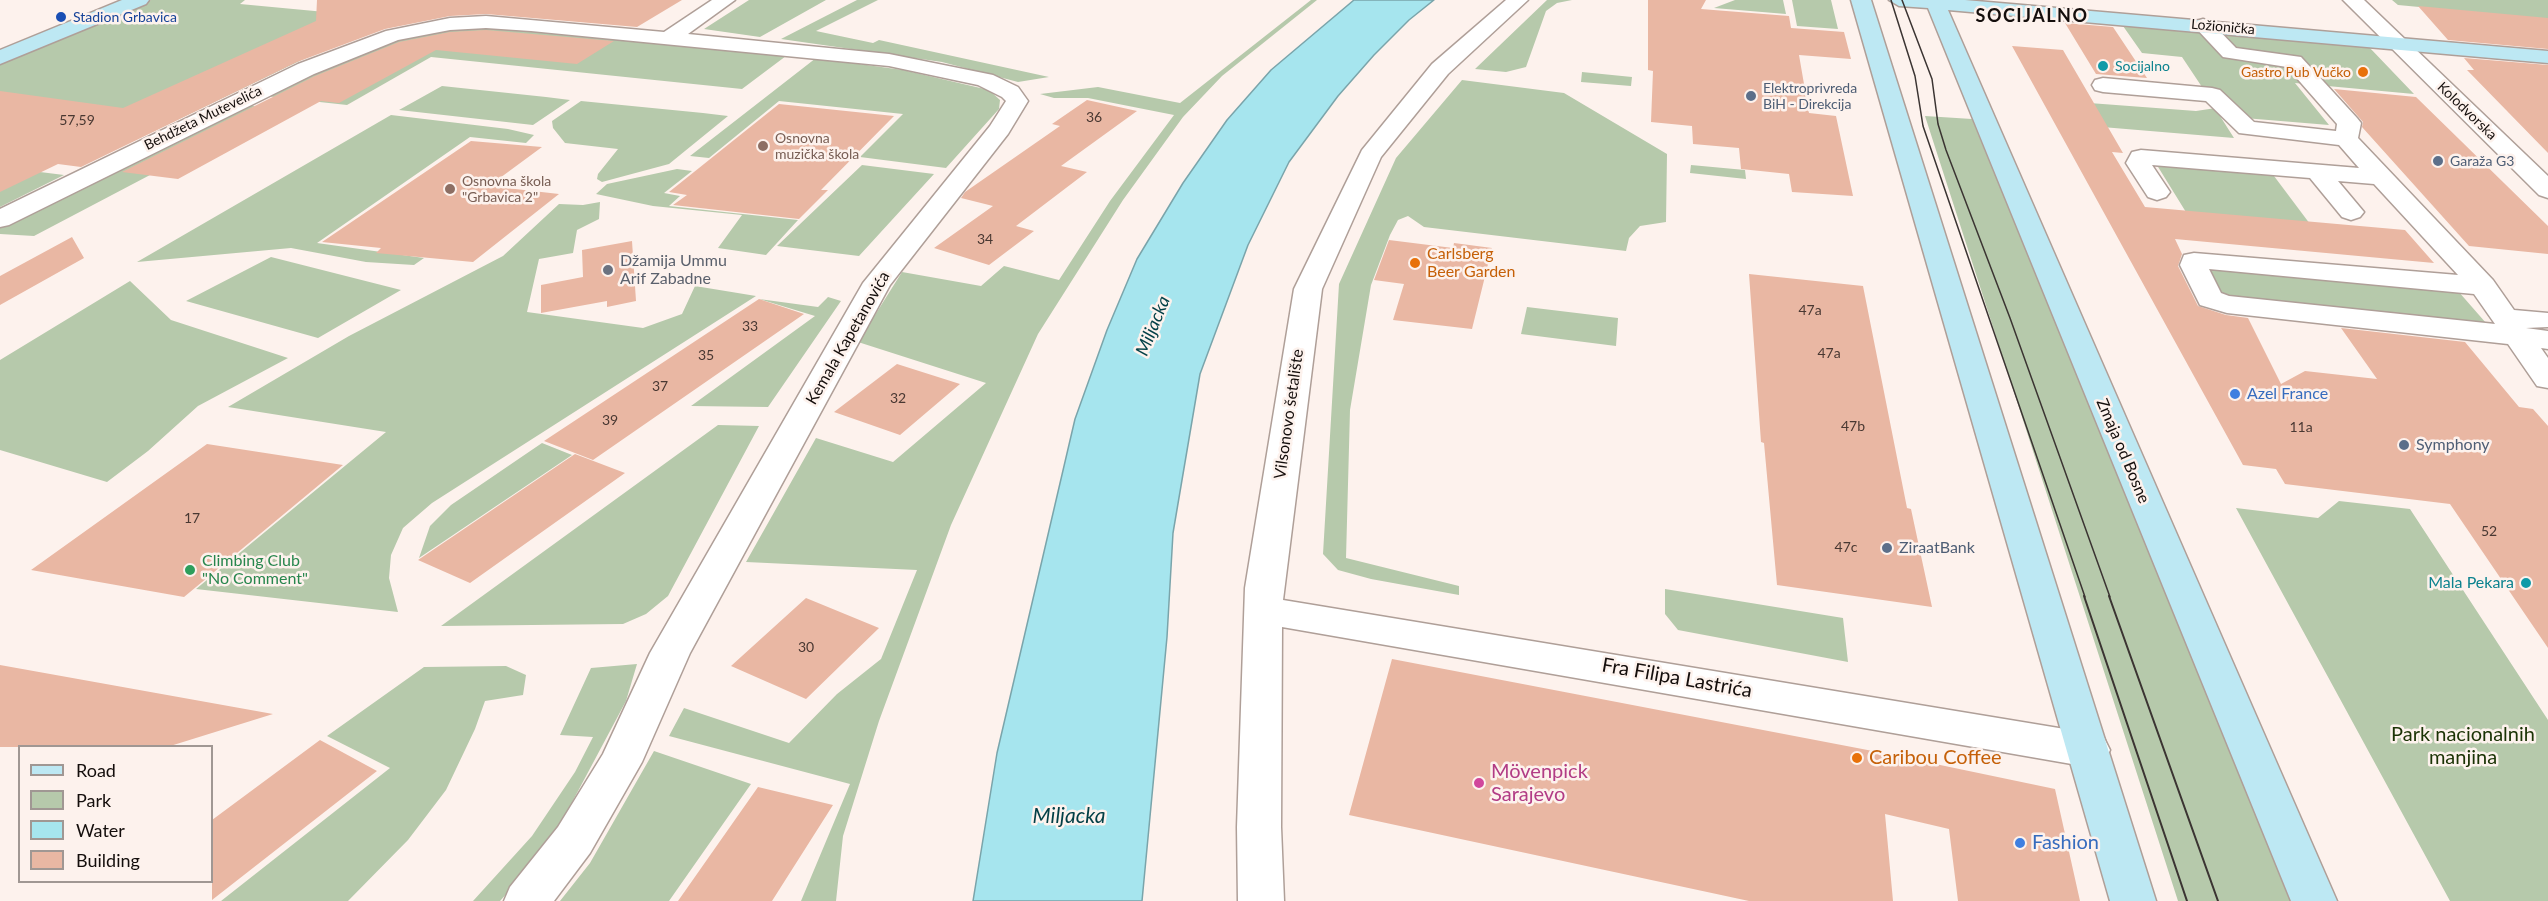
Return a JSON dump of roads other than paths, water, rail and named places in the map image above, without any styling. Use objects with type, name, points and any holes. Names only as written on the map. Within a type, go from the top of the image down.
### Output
[{"type":"main road","points":[[0,46],[115,0]]},
{"type":"main road","points":[[0,58],[139,0]]},
{"type":"main road","points":[[1862,0],[2133,901]]},
{"type":"main road","name":"Ložionička","points":[[1899,0],[1935,1],[2203,26],[2548,49]]},
{"type":"main road","name":"Ložionička","points":[[2024,0],[2392,38],[2548,57]]},
{"type":"main road","name":"Zmaja od Bosne","points":[[1935,1],[2314,901]]},
{"type":"street","points":[[670,37],[725,0]]},
{"type":"street","name":"Vilsonovo šetalište","points":[[1261,901],[1259,827],[1267,566],[1308,289],[1370,155],[1440,69],[1518,0]]},
{"type":"street","name":"Kolodvorska","points":[[2353,0],[2548,190]]},
{"type":"street","name":"Kemala Kapetanovića","points":[[412,30],[486,22],[670,37],[889,60],[985,80],[1010,92],[1017,101],[1000,129],[877,283],[670,653],[621,762],[574,840],[527,901]]},
{"type":"street","points":[[2203,26],[2230,53],[2294,60],[2349,123],[2346,139]]},
{"type":"street","name":"Behdžeta Mutevelića","points":[[0,219],[306,69],[412,30]]},
{"type":"street","points":[[2103,85],[2212,95],[2247,128],[2346,139],[2483,286],[2548,379]]},
{"type":"street","points":[[2157,192],[2138,163],[2141,157],[2382,177]]},
{"type":"street","points":[[2317,171],[2351,212]]},
{"type":"street","points":[[2483,286],[2194,261],[2210,299],[2218,302],[2510,327],[2548,340]]},
{"type":"street","points":[[2510,327],[2548,320]]},
{"type":"street","name":"Fra Filipa Lastrića","points":[[1264,610],[2089,750]]},
{"type":"water","name":"Miljacka","points":[[1354,0],[1434,0],[1409,20],[1374,55],[1338,96],[1289,162],[1248,245],[1200,374],[1173,533],[1167,637],[1142,901],[973,901],[997,753],[1075,419],[1107,330],[1137,259],[1183,183],[1227,120],[1271,70]]},
{"type":"tram line","points":[[1891,0],[1915,76],[1923,126],[2085,597]]},
{"type":"tram line","points":[[1902,0],[1932,79],[1938,124],[1946,150],[2010,318],[2110,597]]},
{"type":"tram line","points":[[2084,596],[2187,901]]},
{"type":"tram line","points":[[2109,596],[2218,901]]},
{"type":"place","name":"Stadion Grbavica","points":[[61,17]]},
{"type":"place","name":"Socijalno","points":[[2103,66]]},
{"type":"place","name":"Gastro Pub Vučko","points":[[2363,72]]},
{"type":"place","name":"Elektroprivreda BiH - Direkcija","points":[[1751,96]]},
{"type":"place","name":"Osnovna muzička škola","points":[[763,146]]},
{"type":"place","name":"Garaža G3","points":[[2438,161]]},
{"type":"place","name":"Osnovna škola \"Grbavica 2\"","points":[[450,189]]},
{"type":"place","name":"Carlsberg Beer Garden","points":[[1415,263]]},
{"type":"place","name":"Džamija Ummu Arif Zabadne","points":[[608,270]]},
{"type":"place","name":"Azel France","points":[[2235,394]]},
{"type":"place","name":"Symphony","points":[[2404,445]]},
{"type":"place","name":"ZiraatBank","points":[[1887,548]]},
{"type":"place","name":"Climbing Club \"No Comment\"","points":[[190,570]]},
{"type":"place","name":"Mala Pekara","points":[[2526,583]]},
{"type":"place","name":"Caribou Coffee","points":[[1857,758]]},
{"type":"place","name":"Mövenpick Sarajevo","points":[[1479,783]]},
{"type":"place","name":"Fashion","points":[[2020,843]]},
{"type":"district","name":"SOCIJALNO","points":[[2032,16]]},
{"type":"park label","name":"Park nacionalnih manjina","points":[[2463,746]]}]
